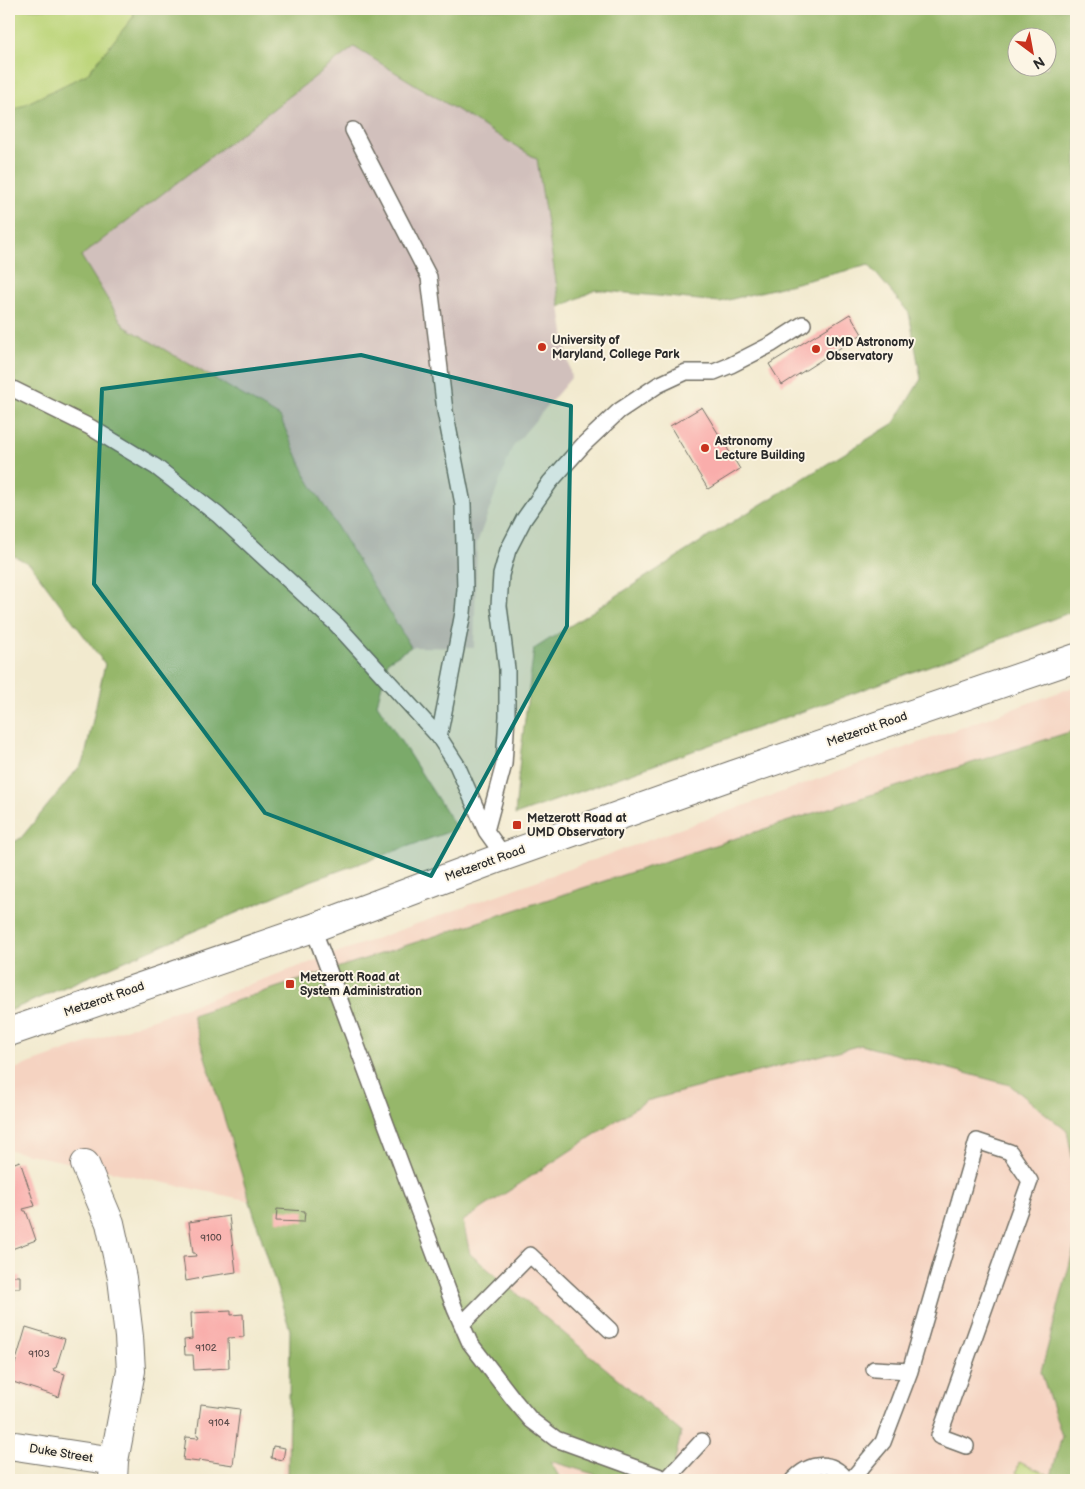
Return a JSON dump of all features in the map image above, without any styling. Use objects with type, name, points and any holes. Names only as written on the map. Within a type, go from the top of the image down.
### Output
[{"type":"street","name":"Metzerott Road","points":[[9,1032],[313,928],[504,856],[742,772],[1076,658]]},
{"type":"street","points":[[85,1164],[110,1224],[122,1278],[128,1337],[131,1371],[113,1471]]},
{"type":"street","name":"Duke Street","points":[[9,1445],[113,1471]]},
{"type":"lane","points":[[353,130],[428,276],[445,411],[463,504],[462,554],[465,589],[463,613],[439,737]]},
{"type":"lane","points":[[486,831],[504,764],[507,716],[507,669],[499,606],[501,574],[508,550],[524,519],[550,482],[584,444],[619,411],[665,381],[686,372],[714,372],[731,365],[803,324]]},
{"type":"lane","points":[[9,387],[90,427],[156,467],[218,515],[337,625],[439,737],[457,765],[486,831],[504,856]]},
{"type":"lane","points":[[313,928],[470,1343],[531,1420],[556,1438],[668,1480],[702,1441]]},
{"type":"lane","points":[[793,1480],[811,1466],[819,1465],[833,1468],[849,1480],[883,1442],[910,1371],[977,1141],[1010,1152],[1030,1181],[939,1436],[966,1446]]},
{"type":"lane","points":[[462,1324],[530,1255],[610,1330]]},
{"type":"lane","points":[[874,1369],[910,1371]]},
{"type":"highlighted area","points":[[361,355],[571,406],[567,626],[431,876],[265,813],[94,584],[102,389]]},
{"type":"shaded area","points":[[354,47],[537,159],[571,378],[512,448],[477,543],[474,648],[411,647],[307,478],[280,417],[124,326],[81,256]]},
{"type":"shaded area","points":[[1076,686],[1076,1480],[281,1480],[317,1215],[9,1150],[9,1071]]},
{"type":"green space","points":[[9,9],[369,9],[9,289]]},
{"type":"green space","name":"University of Maryland, College Park","points":[[132,9],[1076,9],[1076,610],[962,654],[515,815],[520,758],[534,649],[708,537],[894,423],[921,379],[909,313],[869,265],[720,302],[595,290],[560,307],[537,159],[354,47],[81,256],[124,326],[280,417],[307,478],[411,647],[388,661],[377,704],[457,829],[310,881],[9,1011],[9,845],[21,838],[84,761],[105,664],[31,565],[9,553],[9,112],[87,74],[134,16]]},
{"type":"green space","points":[[1076,730],[1076,1177],[1067,1131],[1010,1085],[861,1045],[646,1101],[463,1221],[470,1254],[681,1432],[671,1480],[614,1480],[550,1461],[561,1480],[288,1480],[290,1330],[192,1015],[829,808]]},
{"type":"green space","points":[[1076,1240],[1076,1480],[1050,1480],[1062,1436],[1041,1372]]},
{"type":"green space","points":[[1019,1462],[1061,1480],[1032,1480],[1016,1473]]},
{"type":"building","name":"UMD Astronomy Observatory","points":[[850,314],[862,334],[782,385],[769,364]]},
{"type":"building","name":"Astronomy Lecture Building","points":[[702,407],[740,469],[708,489],[670,426]]},
{"type":"building","points":[[20,1161],[35,1206],[23,1209],[26,1211],[36,1240],[9,1250],[9,1165]]},
{"type":"building","points":[[277,1209],[305,1211],[304,1222],[276,1221]]},
{"type":"building","points":[[229,1216],[236,1272],[186,1281],[183,1257],[196,1256],[193,1253],[189,1222]]},
{"type":"building","points":[[10,1276],[20,1276],[20,1288],[10,1288]]},
{"type":"building","points":[[231,1311],[231,1315],[243,1314],[244,1337],[228,1338],[229,1368],[194,1370],[193,1355],[185,1355],[184,1340],[192,1339],[191,1313]]},
{"type":"building","points":[[26,1327],[65,1339],[56,1368],[53,1370],[65,1374],[59,1397],[10,1381]]},
{"type":"building","points":[[201,1404],[240,1409],[233,1465],[199,1460],[199,1462],[183,1460],[186,1437],[198,1438],[199,1436],[197,1435]]},
{"type":"building","points":[[273,1446],[285,1448],[283,1460],[271,1458]]},
{"type":"place","name":"University of Maryland, College Park","points":[[542,347]]},
{"type":"place","name":"UMD Astronomy Observatory","points":[[816,349]]},
{"type":"place","name":"Astronomy Lecture Building","points":[[705,448]]},
{"type":"place","name":"Metzerott Road at UMD Observatory","points":[[517,825]]},
{"type":"place","name":"Metzerott Road at System Administration","points":[[290,984]]}]
